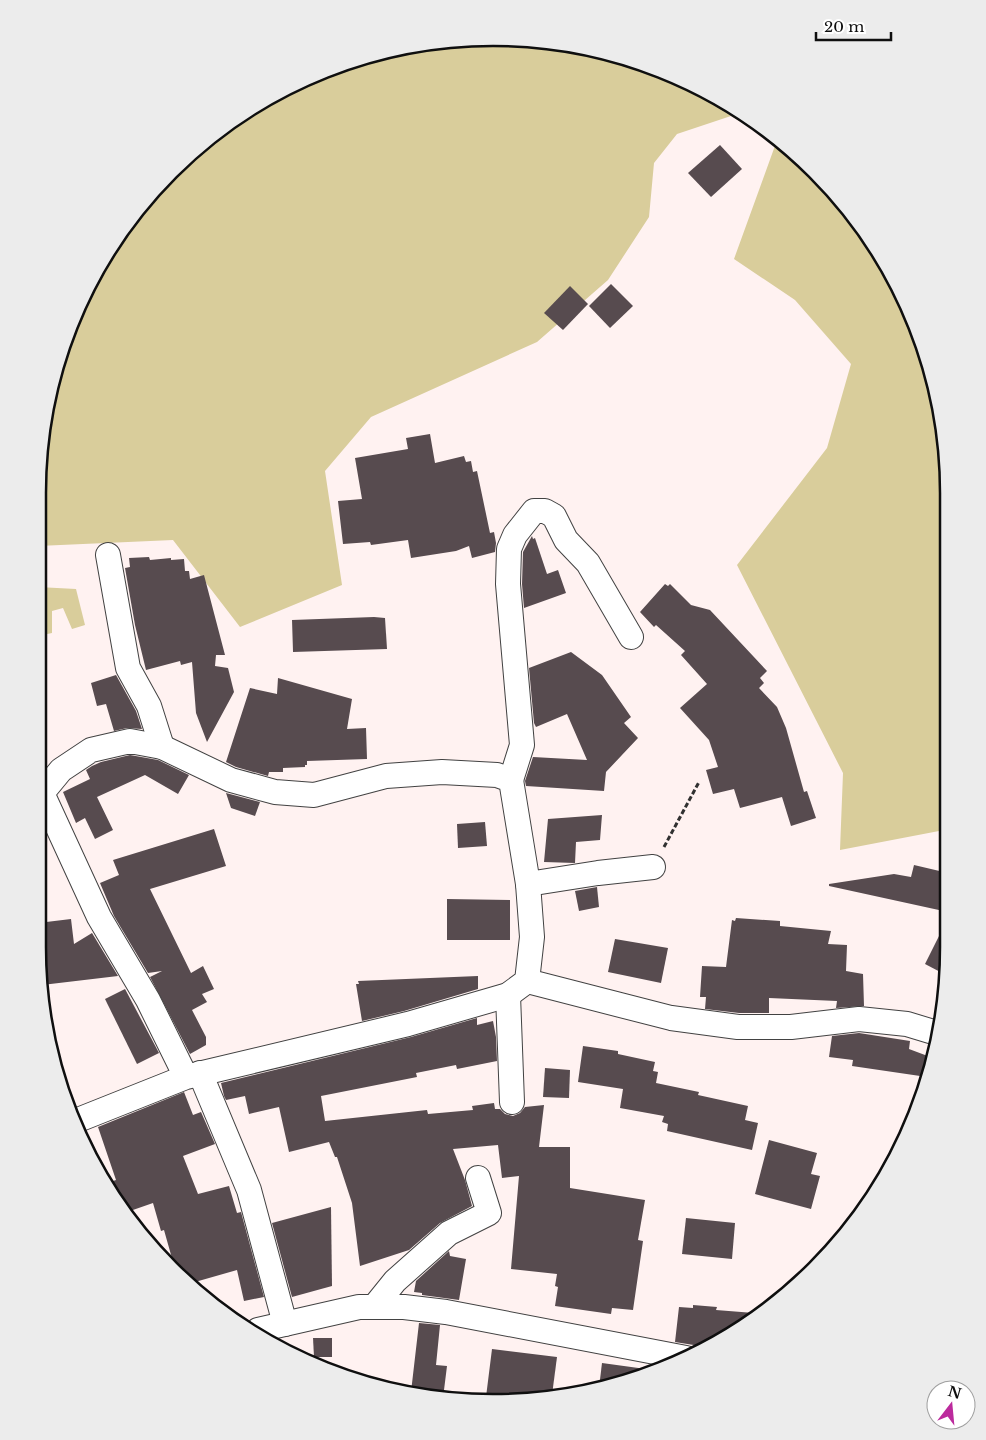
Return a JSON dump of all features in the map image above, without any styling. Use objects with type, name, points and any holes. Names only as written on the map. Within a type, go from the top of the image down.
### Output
[{"type":"street","points":[[80,1119],[193,1075],[408,1024],[508,995],[527,981],[532,937],[528,884],[511,780],[522,744],[508,584],[509,549],[514,535],[534,511],[545,511],[554,516],[566,540],[588,563],[631,637]]},
{"type":"street","points":[[108,555],[128,668],[150,706],[162,746]]},
{"type":"street","points":[[46,783],[61,770],[91,750],[130,740],[162,746],[231,780],[275,792],[314,795],[386,776],[442,772],[497,775],[511,780]]},
{"type":"street","points":[[46,801],[99,917],[193,1075],[250,1190],[285,1324]]},
{"type":"street","points":[[528,884],[653,867]]},
{"type":"street","points":[[527,981],[671,1018],[738,1027],[791,1027],[859,1019],[907,1024],[931,1031]]},
{"type":"street","points":[[508,995],[512,1102]]},
{"type":"street","points":[[374,1307],[395,1281],[449,1233],[489,1213],[478,1178]]},
{"type":"street","points":[[262,1329],[359,1308],[404,1307],[446,1312],[674,1356]]},
{"type":"path","points":[[653,867],[699,782]]},
{"type":"shaded area","points":[[493,46],[551,50],[609,61],[664,80],[691,92],[716,106],[741,122],[731,116],[677,134],[654,163],[649,217],[608,280],[537,342],[371,417],[325,471],[342,585],[240,627],[173,540],[46,546],[47,464],[50,435],[61,377],[70,349],[92,295],[106,270],[157,198],[198,157],[221,139],[270,106],[295,92],[349,70],[377,61],[435,50]]},
{"type":"shaded area","points":[[775,147],[788,157],[829,198],[864,245],[894,295],[916,349],[925,377],[931,406],[939,464],[940,831],[840,850],[843,773],[737,565],[827,448],[851,364],[795,300],[734,259]]},
{"type":"shaded area","points":[[46,587],[76,589],[85,625],[72,629],[63,608],[52,611],[52,633],[46,634]]},
{"type":"building","points":[[720,145],[742,169],[711,197],[688,173]]},
{"type":"building","points":[[611,284],[633,306],[610,328],[589,306]]},
{"type":"building","points":[[570,286],[588,304],[563,330],[544,313]]},
{"type":"building","points":[[430,434],[435,463],[464,456],[466,462],[471,461],[473,472],[477,471],[490,533],[494,532],[495,552],[472,558],[469,546],[456,551],[411,558],[408,540],[371,545],[370,542],[343,544],[338,501],[362,499],[355,458],[408,449],[406,438]]},
{"type":"building","points":[[532,536],[533,539],[535,538],[547,574],[558,570],[566,593],[524,608],[522,584],[523,552]]},
{"type":"building","points":[[149,557],[150,560],[184,559],[185,571],[189,571],[190,579],[204,575],[225,655],[216,655],[215,666],[228,668],[234,692],[207,742],[196,713],[192,662],[181,665],[180,661],[146,670],[135,625],[125,568],[130,567],[129,558]]},
{"type":"building","points":[[665,584],[668,586],[670,584],[691,605],[710,610],[767,671],[760,678],[764,683],[759,688],[777,707],[786,728],[804,792],[807,791],[816,818],[791,826],[782,797],[740,808],[734,789],[713,794],[706,770],[718,767],[709,740],[680,708],[707,684],[681,655],[685,651],[656,625],[654,627],[640,612]]},
{"type":"building","points":[[385,618],[387,649],[293,652],[292,620]]},
{"type":"building","points":[[571,652],[602,675],[631,717],[624,723],[638,738],[606,772],[604,791],[526,786],[525,781],[533,757],[587,760],[567,714],[536,727],[534,723],[529,668]]},
{"type":"building","points":[[116,675],[136,711],[142,729],[127,728],[114,731],[106,704],[97,706],[91,683]]},
{"type":"building","points":[[278,678],[352,699],[347,729],[366,728],[367,759],[307,761],[305,767],[283,768],[283,772],[269,772],[268,776],[236,767],[226,762],[250,688],[277,694]]},
{"type":"building","points":[[130,755],[158,760],[189,775],[178,794],[145,775],[97,797],[113,830],[95,839],[85,818],[76,823],[63,792],[90,779],[86,770],[92,766]]},
{"type":"building","points":[[226,793],[260,802],[255,816],[231,808]]},
{"type":"building","points":[[602,815],[600,840],[576,842],[575,863],[544,862],[548,819]]},
{"type":"building","points":[[485,822],[487,846],[458,848],[457,824]]},
{"type":"building","points":[[214,829],[226,866],[150,889],[191,973],[203,966],[214,989],[202,994],[207,1002],[192,1010],[206,1037],[206,1045],[190,1054],[150,977],[162,971],[148,973],[114,916],[100,883],[119,875],[113,860]]},
{"type":"building","points":[[914,865],[940,871],[940,910],[829,886],[829,884],[894,874],[911,877]]},
{"type":"building","points":[[597,887],[599,907],[579,911],[575,891]]},
{"type":"building","points":[[447,899],[510,900],[510,940],[447,940]]},
{"type":"building","points":[[736,918],[780,921],[780,926],[831,931],[828,944],[847,945],[846,971],[863,974],[864,1006],[836,1008],[837,1001],[769,998],[769,1013],[739,1013],[705,1009],[706,997],[700,997],[702,966],[726,967],[732,920],[735,921]]},
{"type":"building","points":[[71,919],[74,944],[92,933],[118,976],[48,984],[46,922]]},
{"type":"building","points":[[940,934],[939,971],[925,964]]},
{"type":"building","points":[[615,939],[668,948],[661,983],[608,972]]},
{"type":"building","points":[[478,976],[478,989],[404,1011],[362,1021],[356,984],[359,984],[358,981]]},
{"type":"building","points":[[125,989],[159,1053],[137,1064],[105,999]]},
{"type":"building","points":[[477,1018],[477,1025],[493,1021],[497,1061],[457,1069],[456,1065],[416,1073],[417,1077],[321,1096],[325,1121],[427,1110],[428,1114],[473,1110],[472,1106],[494,1103],[495,1109],[500,1109],[505,1114],[513,1116],[520,1113],[525,1107],[544,1105],[539,1147],[570,1147],[570,1188],[645,1200],[638,1240],[643,1241],[633,1310],[612,1308],[611,1314],[555,1306],[558,1287],[555,1286],[557,1274],[511,1269],[519,1176],[502,1178],[498,1145],[453,1149],[465,1180],[472,1206],[440,1223],[409,1250],[360,1266],[352,1203],[337,1157],[335,1157],[329,1142],[289,1152],[279,1107],[249,1114],[245,1096],[226,1100],[224,1096],[221,1083],[411,1037]]},
{"type":"building","points":[[859,1033],[910,1041],[909,1049],[927,1056],[921,1076],[852,1066],[853,1060],[829,1057],[832,1036]]},
{"type":"building","points":[[583,1046],[618,1051],[618,1054],[655,1062],[653,1071],[658,1072],[656,1083],[699,1092],[698,1095],[748,1106],[745,1120],[758,1123],[752,1150],[667,1131],[668,1124],[662,1122],[664,1116],[620,1108],[623,1089],[578,1082]]},
{"type":"building","points":[[545,1068],[570,1070],[569,1098],[543,1097]]},
{"type":"building","points":[[184,1092],[193,1115],[201,1112],[215,1144],[183,1156],[198,1194],[229,1186],[237,1213],[241,1212],[264,1297],[244,1301],[237,1270],[196,1282],[177,1263],[172,1257],[164,1230],[161,1231],[153,1203],[133,1210],[113,1181],[116,1180],[98,1127]]},
{"type":"building","points":[[769,1140],[817,1153],[811,1174],[820,1176],[811,1209],[755,1194]]},
{"type":"building","points":[[331,1207],[332,1286],[292,1297],[272,1223]]},
{"type":"building","points":[[686,1218],[735,1223],[732,1259],[682,1254]]},
{"type":"building","points":[[449,1251],[450,1256],[466,1259],[459,1300],[422,1295],[422,1293],[414,1292],[416,1281]]},
{"type":"building","points":[[693,1305],[717,1307],[716,1310],[749,1313],[696,1345],[675,1342],[679,1307],[693,1308]]},
{"type":"building","points":[[419,1323],[440,1325],[436,1365],[447,1366],[444,1391],[412,1386]]},
{"type":"building","points":[[313,1338],[332,1338],[332,1357],[314,1356]]},
{"type":"building","points":[[492,1349],[557,1357],[553,1390],[486,1394]]},
{"type":"building","points":[[602,1363],[641,1368],[609,1379],[600,1381]]}]
